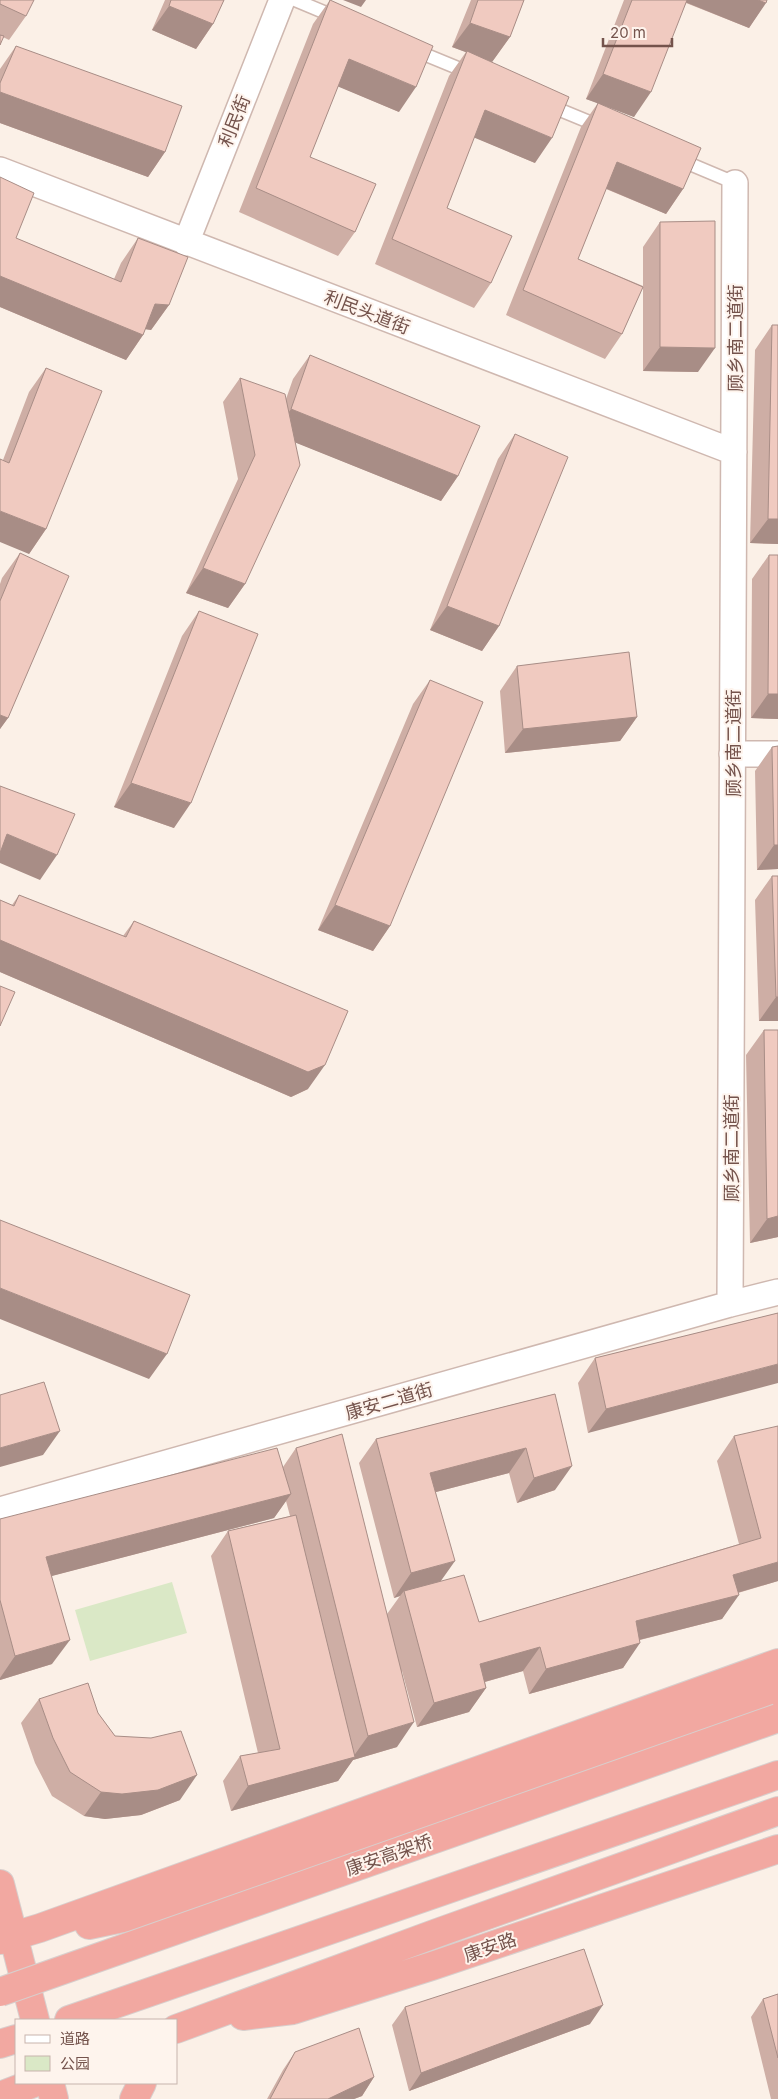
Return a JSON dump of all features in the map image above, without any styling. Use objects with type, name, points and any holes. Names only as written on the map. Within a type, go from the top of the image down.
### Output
[{"type":"highway","points":[[0,1940],[40,1928],[778,1662]]},
{"type":"highway","points":[[40,1928],[103,1923],[148,1913],[778,1690]]},
{"type":"highway","name":"康安高架桥","points":[[0,1992],[778,1718]]},
{"type":"highway","points":[[72,2019],[778,1775]]},
{"type":"highway","name":"康安路","points":[[182,2028],[437,1933],[778,1811]]},
{"type":"highway","name":"康安路","points":[[182,2028],[293,2010],[432,1966],[778,1850]]},
{"type":"highway","points":[[0,1884],[35,2019]]},
{"type":"highway","points":[[0,2044],[15,2039]]},
{"type":"highway","points":[[0,2096],[31,2084]]},
{"type":"highway","points":[[50,2084],[54,2099]]},
{"type":"highway","points":[[134,2099],[142,2084]]},
{"type":"street","name":"利民街","points":[[186,243],[282,0]]},
{"type":"street","name":"利民头道街","points":[[0,170],[734,452]]},
{"type":"street","name":"顾乡南二道街","points":[[730,1304],[735,183]]},
{"type":"street","points":[[732,754],[778,754]]},
{"type":"street","name":"康安二道街","points":[[0,1510],[778,1292]]},
{"type":"lane","points":[[295,0],[350,23]]},
{"type":"lane","points":[[405,46],[478,76]]},
{"type":"lane","points":[[533,99],[607,129]]},
{"type":"lane","points":[[662,152],[735,183]]},
{"type":"green space","points":[[172,1582],[187,1633],[90,1661],[75,1610]]},
{"type":"building","points":[[0,0],[34,0],[26,16],[0,4]]},
{"type":"building","points":[[171,0],[224,0],[213,24],[169,6]]},
{"type":"building","points":[[330,0],[433,46],[416,87],[349,59],[310,157],[376,184],[355,232],[256,188]]},
{"type":"building","points":[[478,0],[524,0],[510,37],[470,23]]},
{"type":"building","points":[[632,0],[687,0],[651,92],[603,74]]},
{"type":"building","points":[[0,35],[4,36],[0,45]]},
{"type":"building","points":[[16,46],[182,106],[165,152],[0,92],[0,83]]},
{"type":"building","points":[[467,51],[569,97],[552,138],[485,110],[447,208],[512,236],[491,283],[392,239]]},
{"type":"building","points":[[598,103],[701,148],[683,189],[617,162],[578,259],[643,287],[622,334],[523,290]]},
{"type":"building","points":[[0,177],[34,193],[16,238],[121,282],[138,238],[188,257],[169,305],[155,304],[143,335],[0,276]]},
{"type":"building","points":[[715,221],[715,348],[660,347],[660,222]]},
{"type":"building","points":[[772,325],[778,325],[778,519],[768,519]]},
{"type":"building","points":[[310,355],[480,426],[458,476],[291,409]]},
{"type":"building","points":[[46,368],[102,391],[46,529],[0,511],[0,459],[9,463]]},
{"type":"building","points":[[240,378],[285,394],[300,465],[245,584],[203,568],[255,455]]},
{"type":"building","points":[[515,434],[568,457],[499,626],[447,606]]},
{"type":"building","points":[[20,553],[69,576],[8,718],[0,715],[0,601]]},
{"type":"building","points":[[769,555],[778,555],[778,694],[768,694]]},
{"type":"building","points":[[199,611],[258,634],[191,803],[131,783]]},
{"type":"building","points":[[629,652],[637,717],[523,729],[517,666]]},
{"type":"building","points":[[430,680],[483,702],[390,926],[335,905]]},
{"type":"building","points":[[778,746],[778,845],[774,845],[772,747]]},
{"type":"building","points":[[0,786],[75,814],[57,855],[7,834],[0,853]]},
{"type":"building","points":[[772,876],[778,876],[778,997],[776,997]]},
{"type":"building","points":[[19,895],[126,937],[134,921],[348,1011],[325,1065],[308,1072],[0,940],[0,900],[14,906]]},
{"type":"building","points":[[0,986],[15,992],[0,1026]]},
{"type":"building","points":[[764,1030],[778,1030],[778,1216],[767,1219]]},
{"type":"building","points":[[0,1220],[190,1295],[167,1354],[0,1288]]},
{"type":"building","points":[[778,1313],[778,1364],[606,1409],[595,1358]]},
{"type":"building","points":[[44,1382],[60,1431],[0,1448],[0,1395]]},
{"type":"building","points":[[555,1394],[572,1466],[534,1478],[526,1448],[430,1473],[455,1561],[411,1573],[376,1439]]},
{"type":"building","points":[[778,1426],[778,1562],[733,1575],[739,1595],[636,1621],[640,1643],[546,1669],[540,1647],[480,1664],[486,1688],[434,1703],[404,1591],[464,1575],[479,1622],[761,1538],[734,1436]]},
{"type":"building","points":[[342,1434],[414,1722],[368,1736],[296,1448]]},
{"type":"building","points":[[277,1448],[291,1494],[46,1557],[70,1640],[15,1656],[0,1600],[0,1519]]},
{"type":"building","points":[[296,1515],[355,1757],[248,1786],[240,1756],[280,1749],[228,1531]]},
{"type":"building","points":[[88,1683],[98,1713],[115,1736],[151,1738],[181,1731],[197,1775],[158,1790],[122,1794],[101,1792],[70,1772],[53,1738],[39,1699]]},
{"type":"building","points":[[584,1949],[603,2005],[421,2073],[405,2007]]},
{"type":"building","points":[[778,1994],[778,2058],[763,1999]]},
{"type":"building","points":[[359,2028],[374,2077],[328,2099],[270,2099],[295,2052]]}]
